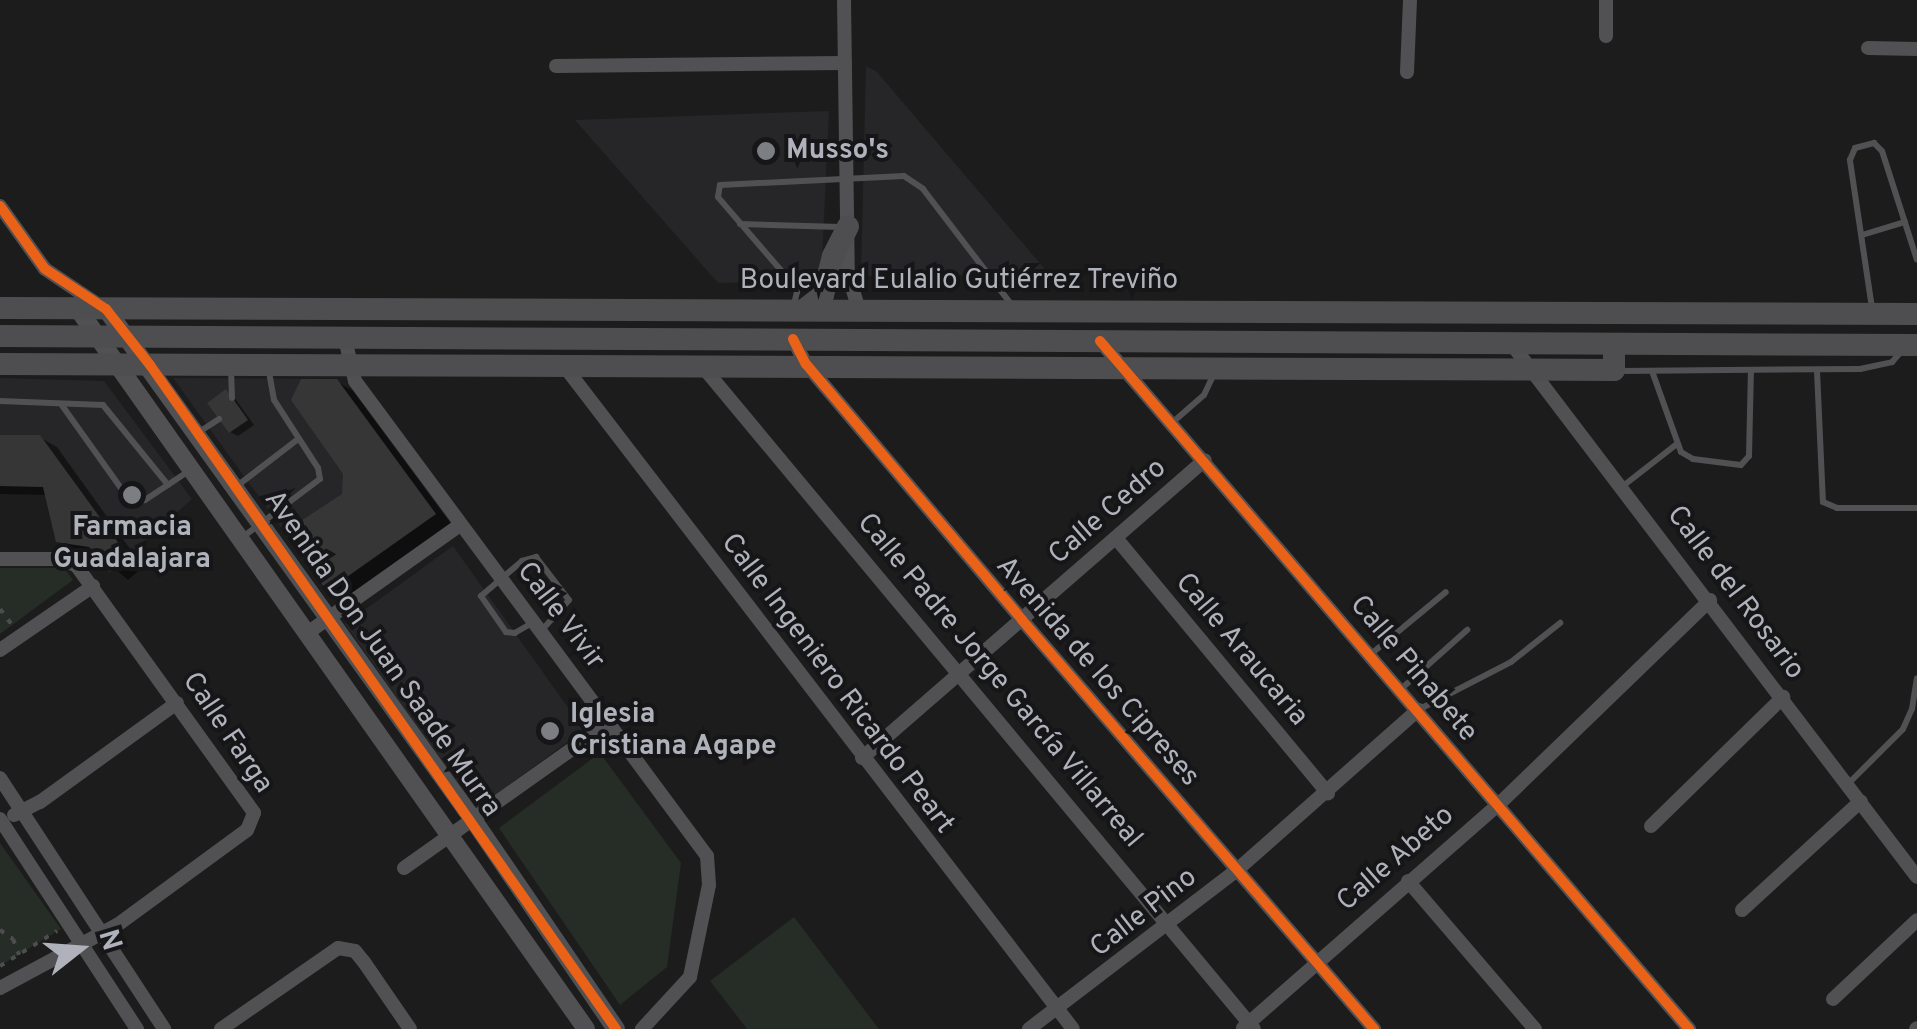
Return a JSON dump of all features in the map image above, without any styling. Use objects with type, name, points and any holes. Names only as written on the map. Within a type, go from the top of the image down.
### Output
[{"type":"main road","points":[[798,310],[829,283],[833,256],[848,227]]},
{"type":"main road","name":"Boulevard Eulalio Gutiérrez Treviño","points":[[0,308],[78,300],[106,310],[1917,314]]},
{"type":"main road","points":[[859,310],[876,327],[922,340]]},
{"type":"main road","name":"Boulevard Eulalio Gutiérrez Treviño","points":[[0,336],[1911,345]]},
{"type":"main road","points":[[0,364],[1614,370],[1614,345]]},
{"type":"street","points":[[844,0],[848,274],[859,310]]},
{"type":"street","points":[[1408,72],[1410,0]]},
{"type":"street","points":[[1606,0],[1606,36]]},
{"type":"street","points":[[1868,48],[1917,49]]},
{"type":"street","points":[[556,66],[845,63]]},
{"type":"street","points":[[0,206],[45,269],[78,300]]},
{"type":"street","name":"Avenida Don Juan Saade Murra","points":[[78,300],[94,337],[586,1029]]},
{"type":"street","name":"Avenida Don Juan Saade Murra","points":[[106,310],[150,365],[474,821],[616,1029]]},
{"type":"street","name":"Calle Vivir","points":[[345,339],[350,368],[460,525],[700,842],[710,871],[690,977],[642,1029]]},
{"type":"street","name":"Avenida de los Cipreses","points":[[793,339],[806,364],[1374,1029]]},
{"type":"street","name":"Calle Pinabete","points":[[1100,340],[1689,1029]]},
{"type":"street","name":"Calle del Rosario","points":[[1510,342],[1917,876]]},
{"type":"street","name":"Calle Ingeniero Ricardo Peart","points":[[564,367],[1073,1029]]},
{"type":"street","name":"Calle Padre Jorge García Villarreal","points":[[703,367],[1170,923],[1248,1027]]},
{"type":"street","name":"Calle Cedro","points":[[862,758],[1204,460]]},
{"type":"street","points":[[306,634],[460,525]]},
{"type":"street","name":"Calle Araucaria","points":[[1116,538],[1328,794]]},
{"type":"street","name":"Calle Farga","points":[[0,558],[70,561],[93,586],[251,805],[253,823],[102,935],[0,988]]},
{"type":"street","points":[[0,650],[93,586]]},
{"type":"street","name":"Calle Abeto","points":[[1248,1027],[1316,962],[1498,805],[1710,600]]},
{"type":"street","points":[[1651,826],[1782,696]]},
{"type":"street","points":[[137,1029],[0,820],[22,812],[177,703]]},
{"type":"street","name":"Calle Pino","points":[[1029,1029],[1237,870],[1328,794],[1418,710]]},
{"type":"street","points":[[404,868],[609,722]]},
{"type":"street","points":[[0,778],[164,1029]]},
{"type":"street","points":[[1742,910],[1862,801]]},
{"type":"street","points":[[1408,882],[1535,1029]]},
{"type":"street","points":[[1833,999],[1917,920]]},
{"type":"street","points":[[221,1029],[338,948],[354,952],[364,962],[410,1029]]},
{"type":"lane","points":[[1873,314],[1850,154],[1869,144],[1882,151],[1917,260]]},
{"type":"lane","points":[[798,310],[792,282],[718,196],[720,184],[886,174],[914,180],[1017,311]]},
{"type":"lane","points":[[1862,235],[1905,222]]},
{"type":"lane","points":[[740,224],[848,227]]},
{"type":"lane","points":[[1614,370],[1879,367],[1892,362],[1911,345]]},
{"type":"lane","points":[[231,367],[232,398]]},
{"type":"lane","points":[[239,540],[320,480],[318,468],[274,400],[269,368]]},
{"type":"lane","points":[[1172,423],[1204,394],[1216,368]]},
{"type":"lane","points":[[1817,370],[1823,502],[1836,508],[1917,508]]},
{"type":"lane","points":[[1652,372],[1678,444],[1693,459],[1741,465],[1748,462],[1750,371]]},
{"type":"lane","points":[[0,401],[108,408],[168,485]]},
{"type":"lane","points":[[61,403],[124,497],[132,502],[145,500],[190,471]]},
{"type":"lane","points":[[198,432],[219,419]]},
{"type":"lane","points":[[236,486],[298,440]]},
{"type":"lane","points":[[1622,486],[1678,444]]},
{"type":"lane","points":[[530,558],[542,562],[569,600],[537,627],[515,634],[506,632],[482,602],[482,594],[530,558]]},
{"type":"lane","points":[[1371,654],[1446,592]]},
{"type":"lane","points":[[1418,710],[1511,662],[1560,623]]},
{"type":"lane","points":[[1401,689],[1467,630]]},
{"type":"lane","points":[[1849,783],[1904,729],[1917,678]]},
{"type":"path","points":[[0,608],[12,624],[0,634]]},
{"type":"path","points":[[0,966],[61,929]]},
{"type":"path","points":[[0,930],[13,939],[19,955]]},
{"type":"shaded area","points":[[866,66],[877,72],[1049,274],[861,276]]},
{"type":"shaded area","points":[[829,111],[821,280],[718,283],[575,120]]},
{"type":"shaded area","points":[[0,378],[104,381],[192,499],[110,572],[89,547],[56,542],[43,487],[0,486]]},
{"type":"shaded area","points":[[173,378],[337,379],[436,514],[327,591]]},
{"type":"shaded area","points":[[453,546],[584,730],[476,809],[345,624]]},
{"type":"shaded area","points":[[0,568],[64,568],[73,580],[0,634]]},
{"type":"shaded area","points":[[600,753],[681,863],[667,967],[620,1005],[499,828]]},
{"type":"shaded area","points":[[0,843],[61,929],[0,966]]},
{"type":"shaded area","points":[[794,917],[879,1029],[747,1029],[710,981]]},
{"type":"building","points":[[301,379],[337,379],[436,514],[327,591],[284,532],[342,494],[343,474],[291,400]]},
{"type":"building","points":[[226,389],[248,420],[229,433],[207,403]]},
{"type":"building","points":[[0,435],[40,435],[128,556],[110,572],[89,547],[56,542],[43,487],[0,486]]},
{"type":"cycle path","points":[[0,206],[45,269],[106,309],[150,365],[616,1029]]},
{"type":"cycle path","points":[[793,339],[806,364],[1374,1029]]},
{"type":"cycle path","points":[[1100,341],[1689,1029]]},
{"type":"place","name":"Musso's","points":[[766,151]]},
{"type":"place","name":"Farmacia Guadalajara","points":[[132,495]]},
{"type":"place","name":"Iglesia Cristiana Agape","points":[[550,731]]}]
